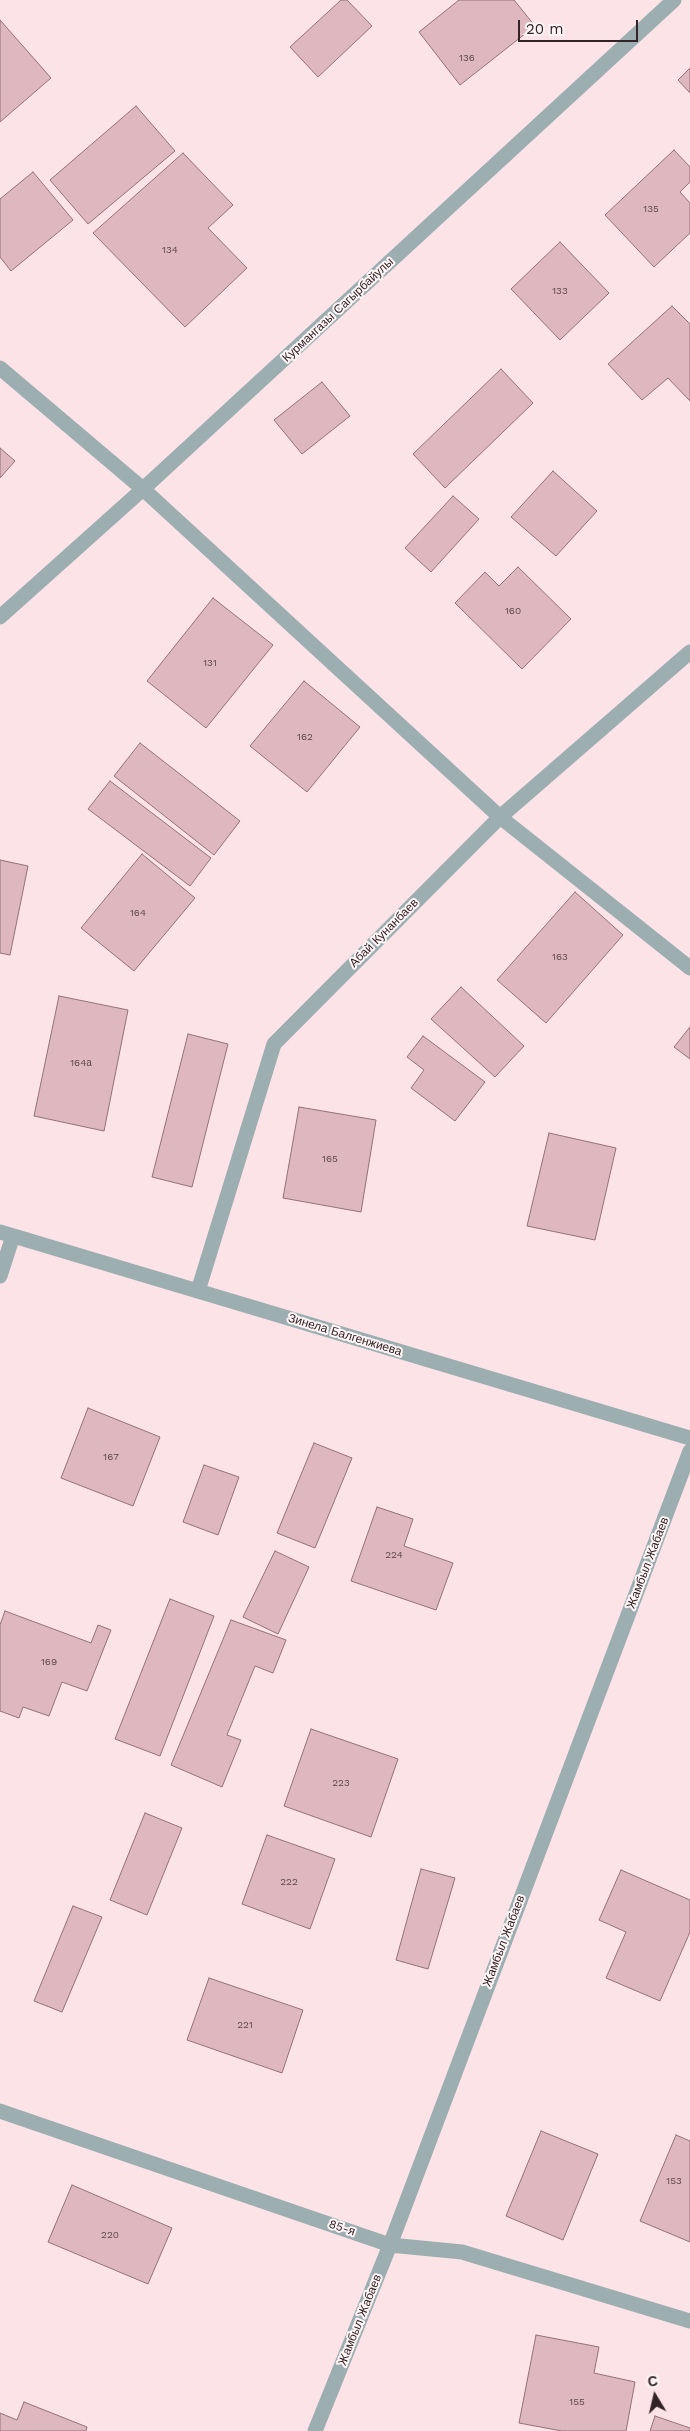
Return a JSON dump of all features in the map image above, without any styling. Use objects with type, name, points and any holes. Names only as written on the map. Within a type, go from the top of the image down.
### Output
[{"type":"street","name":"Курмангазы Сагырбайулы","points":[[0,617],[143,489],[674,0]]},
{"type":"street","points":[[0,368],[143,489],[500,817],[690,968]]},
{"type":"street","name":"Абай Кунанбаев","points":[[198,1291],[274,1044],[500,817],[690,652]]},
{"type":"street","points":[[0,1276],[6,1234]]},
{"type":"street","name":"Зинела Балгенжиева","points":[[6,1234],[690,1438]]},
{"type":"street","name":"Жамбыл Жабаев","points":[[315,2431],[390,2245],[690,1450]]},
{"type":"street","name":"85-я","points":[[0,2111],[390,2245],[462,2252],[690,2321]]},
{"type":"building","points":[[341,0],[347,0],[372,26],[318,77],[290,47]]},
{"type":"building","points":[[459,0],[514,0],[535,26],[460,85],[419,32]]},
{"type":"building","points":[[0,20],[51,78],[0,122]]},
{"type":"building","points":[[690,68],[690,93],[678,80]]},
{"type":"building","points":[[136,106],[175,151],[88,224],[50,180]]},
{"type":"building","points":[[674,150],[690,167],[690,182],[680,192],[690,203],[690,233],[654,267],[605,215]]},
{"type":"building","points":[[183,153],[233,205],[208,228],[247,268],[185,327],[93,233]]},
{"type":"building","points":[[33,172],[73,220],[11,271],[0,257],[0,199]]},
{"type":"building","points":[[560,242],[609,293],[560,340],[511,289]]},
{"type":"building","points":[[672,306],[690,324],[690,401],[668,378],[642,400],[608,364]]},
{"type":"building","points":[[501,369],[533,403],[445,488],[413,454]]},
{"type":"building","points":[[322,382],[350,416],[302,454],[274,420]]},
{"type":"building","points":[[0,448],[15,461],[0,478]]},
{"type":"building","points":[[553,471],[597,511],[556,556],[511,517]]},
{"type":"building","points":[[453,496],[479,519],[431,572],[405,548]]},
{"type":"building","points":[[518,567],[571,619],[522,669],[455,603],[485,572],[499,586]]},
{"type":"building","points":[[213,598],[273,645],[206,728],[147,681]]},
{"type":"building","points":[[304,681],[360,727],[307,792],[250,746]]},
{"type":"building","points":[[140,743],[240,821],[214,855],[114,776]]},
{"type":"building","points":[[110,781],[211,858],[190,886],[88,809]]},
{"type":"building","points":[[142,854],[195,898],[134,971],[81,928]]},
{"type":"building","points":[[0,860],[28,866],[10,955],[0,953]]},
{"type":"building","points":[[575,892],[623,935],[546,1023],[497,980]]},
{"type":"building","points":[[461,987],[524,1046],[495,1077],[431,1019]]},
{"type":"building","points":[[59,996],[128,1010],[104,1131],[34,1116]]},
{"type":"building","points":[[690,1027],[690,1059],[674,1047]]},
{"type":"building","points":[[188,1034],[228,1044],[192,1187],[152,1177]]},
{"type":"building","points":[[423,1036],[485,1082],[455,1121],[411,1088],[424,1070],[407,1057]]},
{"type":"building","points":[[299,1107],[376,1120],[361,1212],[283,1198]]},
{"type":"building","points":[[549,1133],[616,1148],[595,1240],[527,1226]]},
{"type":"building","points":[[88,1408],[160,1437],[133,1506],[61,1478]]},
{"type":"building","points":[[314,1443],[352,1458],[315,1548],[277,1533]]},
{"type":"building","points":[[204,1465],[239,1477],[218,1535],[183,1522]]},
{"type":"building","points":[[377,1507],[413,1519],[404,1546],[453,1563],[436,1610],[351,1581]]},
{"type":"building","points":[[275,1551],[309,1567],[278,1634],[243,1617]]},
{"type":"building","points":[[170,1599],[214,1616],[160,1756],[115,1739]]},
{"type":"building","points":[[5,1611],[91,1643],[98,1625],[111,1630],[87,1691],[62,1682],[49,1716],[23,1707],[19,1718],[0,1711],[0,1625]]},
{"type":"building","points":[[231,1620],[286,1640],[273,1673],[255,1666],[227,1735],[241,1740],[222,1787],[171,1765]]},
{"type":"building","points":[[311,1729],[398,1759],[371,1837],[284,1806]]},
{"type":"building","points":[[145,1813],[182,1828],[147,1915],[110,1900]]},
{"type":"building","points":[[267,1835],[335,1859],[310,1929],[242,1904]]},
{"type":"building","points":[[421,1869],[455,1878],[428,1969],[396,1960]]},
{"type":"building","points":[[621,1870],[690,1900],[690,1932],[660,2001],[606,1978],[626,1932],[599,1920]]},
{"type":"building","points":[[73,1906],[102,1917],[62,2012],[34,2001]]},
{"type":"building","points":[[209,1978],[303,2010],[282,2073],[187,2040]]},
{"type":"building","points":[[541,2131],[598,2154],[563,2240],[506,2216]]},
{"type":"building","points":[[676,2135],[690,2141],[690,2242],[640,2221]]},
{"type":"building","points":[[72,2185],[172,2228],[148,2284],[48,2242]]},
{"type":"building","points":[[536,2335],[599,2347],[594,2373],[635,2382],[626,2431],[562,2431],[519,2423]]},
{"type":"building","points":[[24,2402],[87,2427],[86,2431],[0,2431],[0,2413],[17,2420]]},
{"type":"building","points":[[655,2416],[690,2428],[690,2431],[650,2431]]}]
